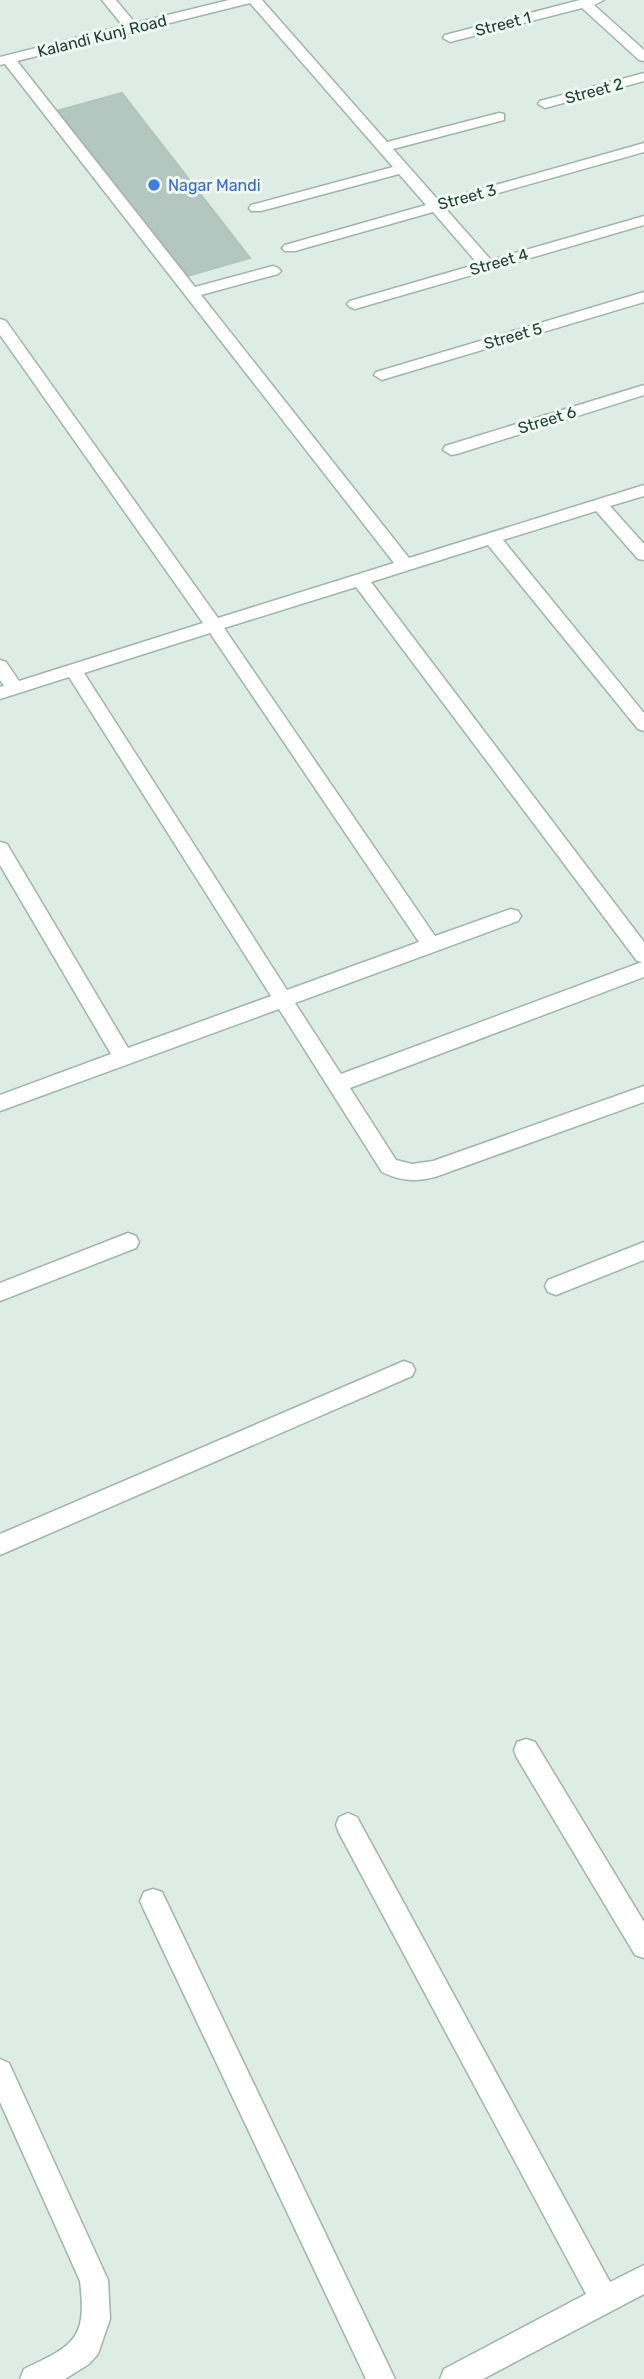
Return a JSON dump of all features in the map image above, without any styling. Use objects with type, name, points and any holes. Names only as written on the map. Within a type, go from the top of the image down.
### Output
[{"type":"street","points":[[109,0],[132,28]]},
{"type":"street","name":"Kalandi Kunj Road","points":[[4,60],[245,0]]},
{"type":"street","points":[[256,0],[487,265]]},
{"type":"street","points":[[591,2],[644,57]]},
{"type":"street","name":"Street 1","points":[[450,38],[591,2]]},
{"type":"street","points":[[4,60],[405,565]]},
{"type":"street","name":"Street 2","points":[[545,104],[644,77]]},
{"type":"street","points":[[385,147],[499,117]]},
{"type":"street","name":"Street 3","points":[[290,248],[644,147]]},
{"type":"street","points":[[256,208],[404,168]]},
{"type":"street","name":"Street 4","points":[[355,304],[644,220]]},
{"type":"street","points":[[191,293],[273,271]]},
{"type":"street","name":"Street 5","points":[[382,375],[644,297]]},
{"type":"street","points":[[0,324],[215,625],[430,944]]},
{"type":"street","name":"Street 6","points":[[451,450],[644,390]]},
{"type":"street","points":[[0,666],[7,690],[644,491]]},
{"type":"street","points":[[600,505],[644,555]]},
{"type":"street","points":[[492,538],[644,724]]},
{"type":"street","points":[[360,580],[644,956]]},
{"type":"street","points":[[73,670],[389,1166],[417,1174],[644,1094]]},
{"type":"street","points":[[0,849],[123,1059]]},
{"type":"street","points":[[0,1103],[510,916]]},
{"type":"street","points":[[335,1085],[644,969]]},
{"type":"street","points":[[0,1292],[128,1242]]},
{"type":"street","points":[[556,1286],[644,1251]]},
{"type":"street","points":[[0,1545],[404,1370]]},
{"type":"street","points":[[526,1749],[644,1946]]},
{"type":"street","points":[[348,1825],[604,2300]]},
{"type":"street","points":[[153,1901],[381,2379]]},
{"type":"street","points":[[0,2072],[94,2280],[98,2307],[92,2341],[71,2362],[34,2379]]},
{"type":"street","points":[[454,2379],[644,2279]]},
{"type":"building","name":"Nagar Mandi","points":[[122,93],[250,258],[187,276],[56,111]]},
{"type":"place","name":"Nagar Mandi","points":[[154,185]]}]
